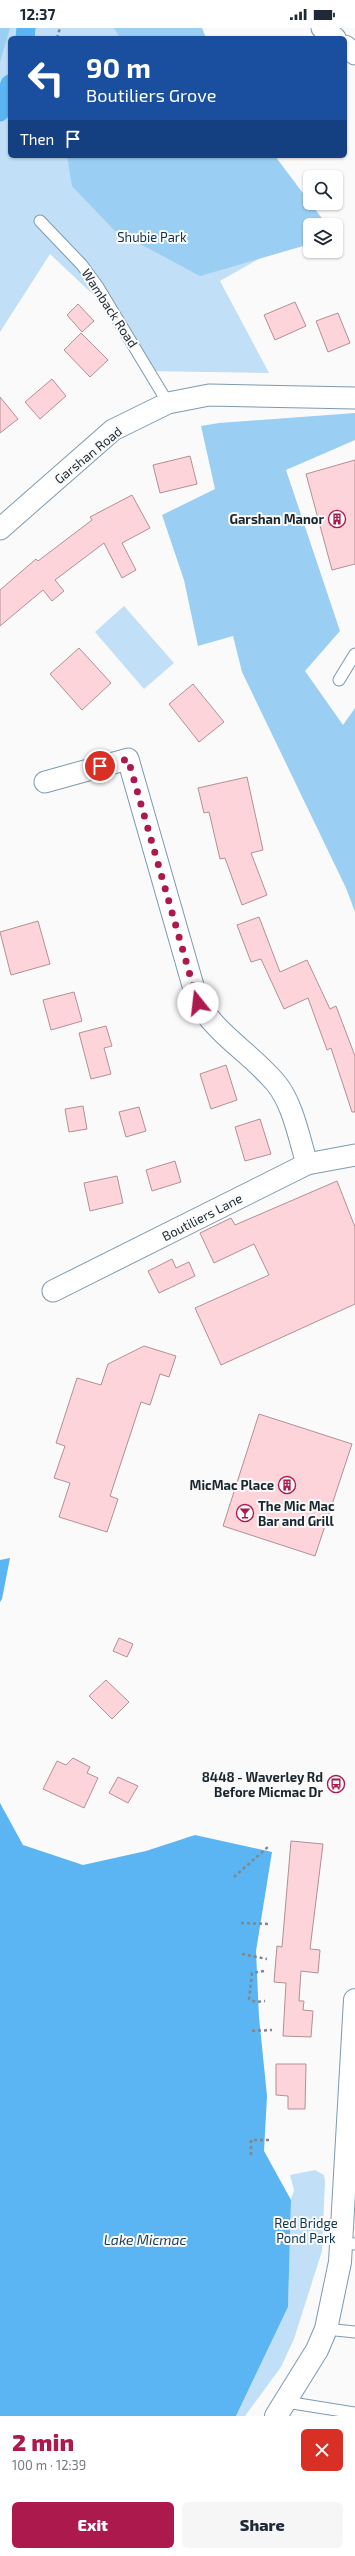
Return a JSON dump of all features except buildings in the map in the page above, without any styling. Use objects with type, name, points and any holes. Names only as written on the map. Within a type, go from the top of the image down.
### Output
[{"type":"main road","points":[[281,2409],[317,2350],[326,2329],[340,2262],[348,2244],[355,2000]]},
{"type":"street","points":[[322,28],[332,36]]},
{"type":"street","points":[[347,48],[355,54]]},
{"type":"street","name":"Garshan Road","points":[[0,529],[113,430],[168,403],[209,395],[355,398]]},
{"type":"street","points":[[46,782],[128,759],[198,1003],[211,1023],[275,1082],[286,1099],[307,1164]]},
{"type":"street","name":"Boutiliers Lane","points":[[53,1291],[307,1164],[355,1155]]},
{"type":"lane","name":"Wamback Road","points":[[40,221],[82,265],[98,287],[168,403]]},
{"type":"lane","points":[[339,680],[355,654]]},
{"type":"lane","points":[[326,2329],[355,2332]]},
{"type":"lane","points":[[281,2409],[355,2413]]},
{"type":"path","points":[[234,1877],[269,1846]]},
{"type":"path","points":[[242,1922],[270,1924]]},
{"type":"path","points":[[242,1954],[267,1959]]},
{"type":"path","points":[[264,1971],[252,1973],[249,1999],[256,2002],[265,2001]]},
{"type":"path","points":[[252,2031],[272,2030]]},
{"type":"path","points":[[251,2155],[251,2140],[270,2140]]},
{"type":"green space","name":"Shubie Park","points":[[0,28],[194,28],[197,36],[8,36],[8,158],[260,158],[301,235],[220,281],[269,373],[145,371],[103,304],[50,254],[0,332]]},
{"type":"green space","points":[[0,28],[10,28],[0,62]]},
{"type":"green space","points":[[114,28],[202,28],[205,36],[119,36]]},
{"type":"green space","points":[[67,158],[277,158],[303,193],[303,210],[316,210],[322,218],[303,218],[303,246],[200,276],[114,230],[72,186]]},
{"type":"green space","points":[[355,413],[355,440],[286,470],[340,631],[305,671],[343,725],[355,708],[355,912],[346,888],[242,672],[233,636],[198,646],[184,580],[162,515],[215,489],[201,426],[219,423]]},
{"type":"green space","points":[[124,606],[174,663],[144,689],[95,632]]},
{"type":"green space","name":"Red Bridge Pond Park","points":[[315,2170],[324,2175],[325,2181],[322,2251],[294,2339],[281,2367],[245,2416],[236,2416],[288,2307],[291,2200],[294,2190],[290,2175]]},
{"type":"water","points":[[10,1558],[2,1599],[0,1602],[0,1560]]},
{"type":"water","name":"Lake Micmac","points":[[0,1803],[23,1845],[83,1865],[146,1851],[195,1835],[272,1852],[256,1951],[259,2017],[267,2096],[264,2151],[291,2200],[288,2307],[236,2416],[0,2416]]},
{"type":"waterway","points":[[25,36],[26,28]]},
{"type":"waterway","points":[[0,112],[8,90]]},
{"type":"place","name":"Garshan Manor","points":[[337,519]]},
{"type":"place","name":"MicMac Place","points":[[287,1485]]},
{"type":"place","name":"The Mic Mac Bar and Grill","points":[[245,1513]]},
{"type":"place","name":"8448 - Waverley Rd Before Micmac Dr","points":[[336,1784]]},
{"type":"route","points":[[100,766],[128,759],[198,1003]]}]
